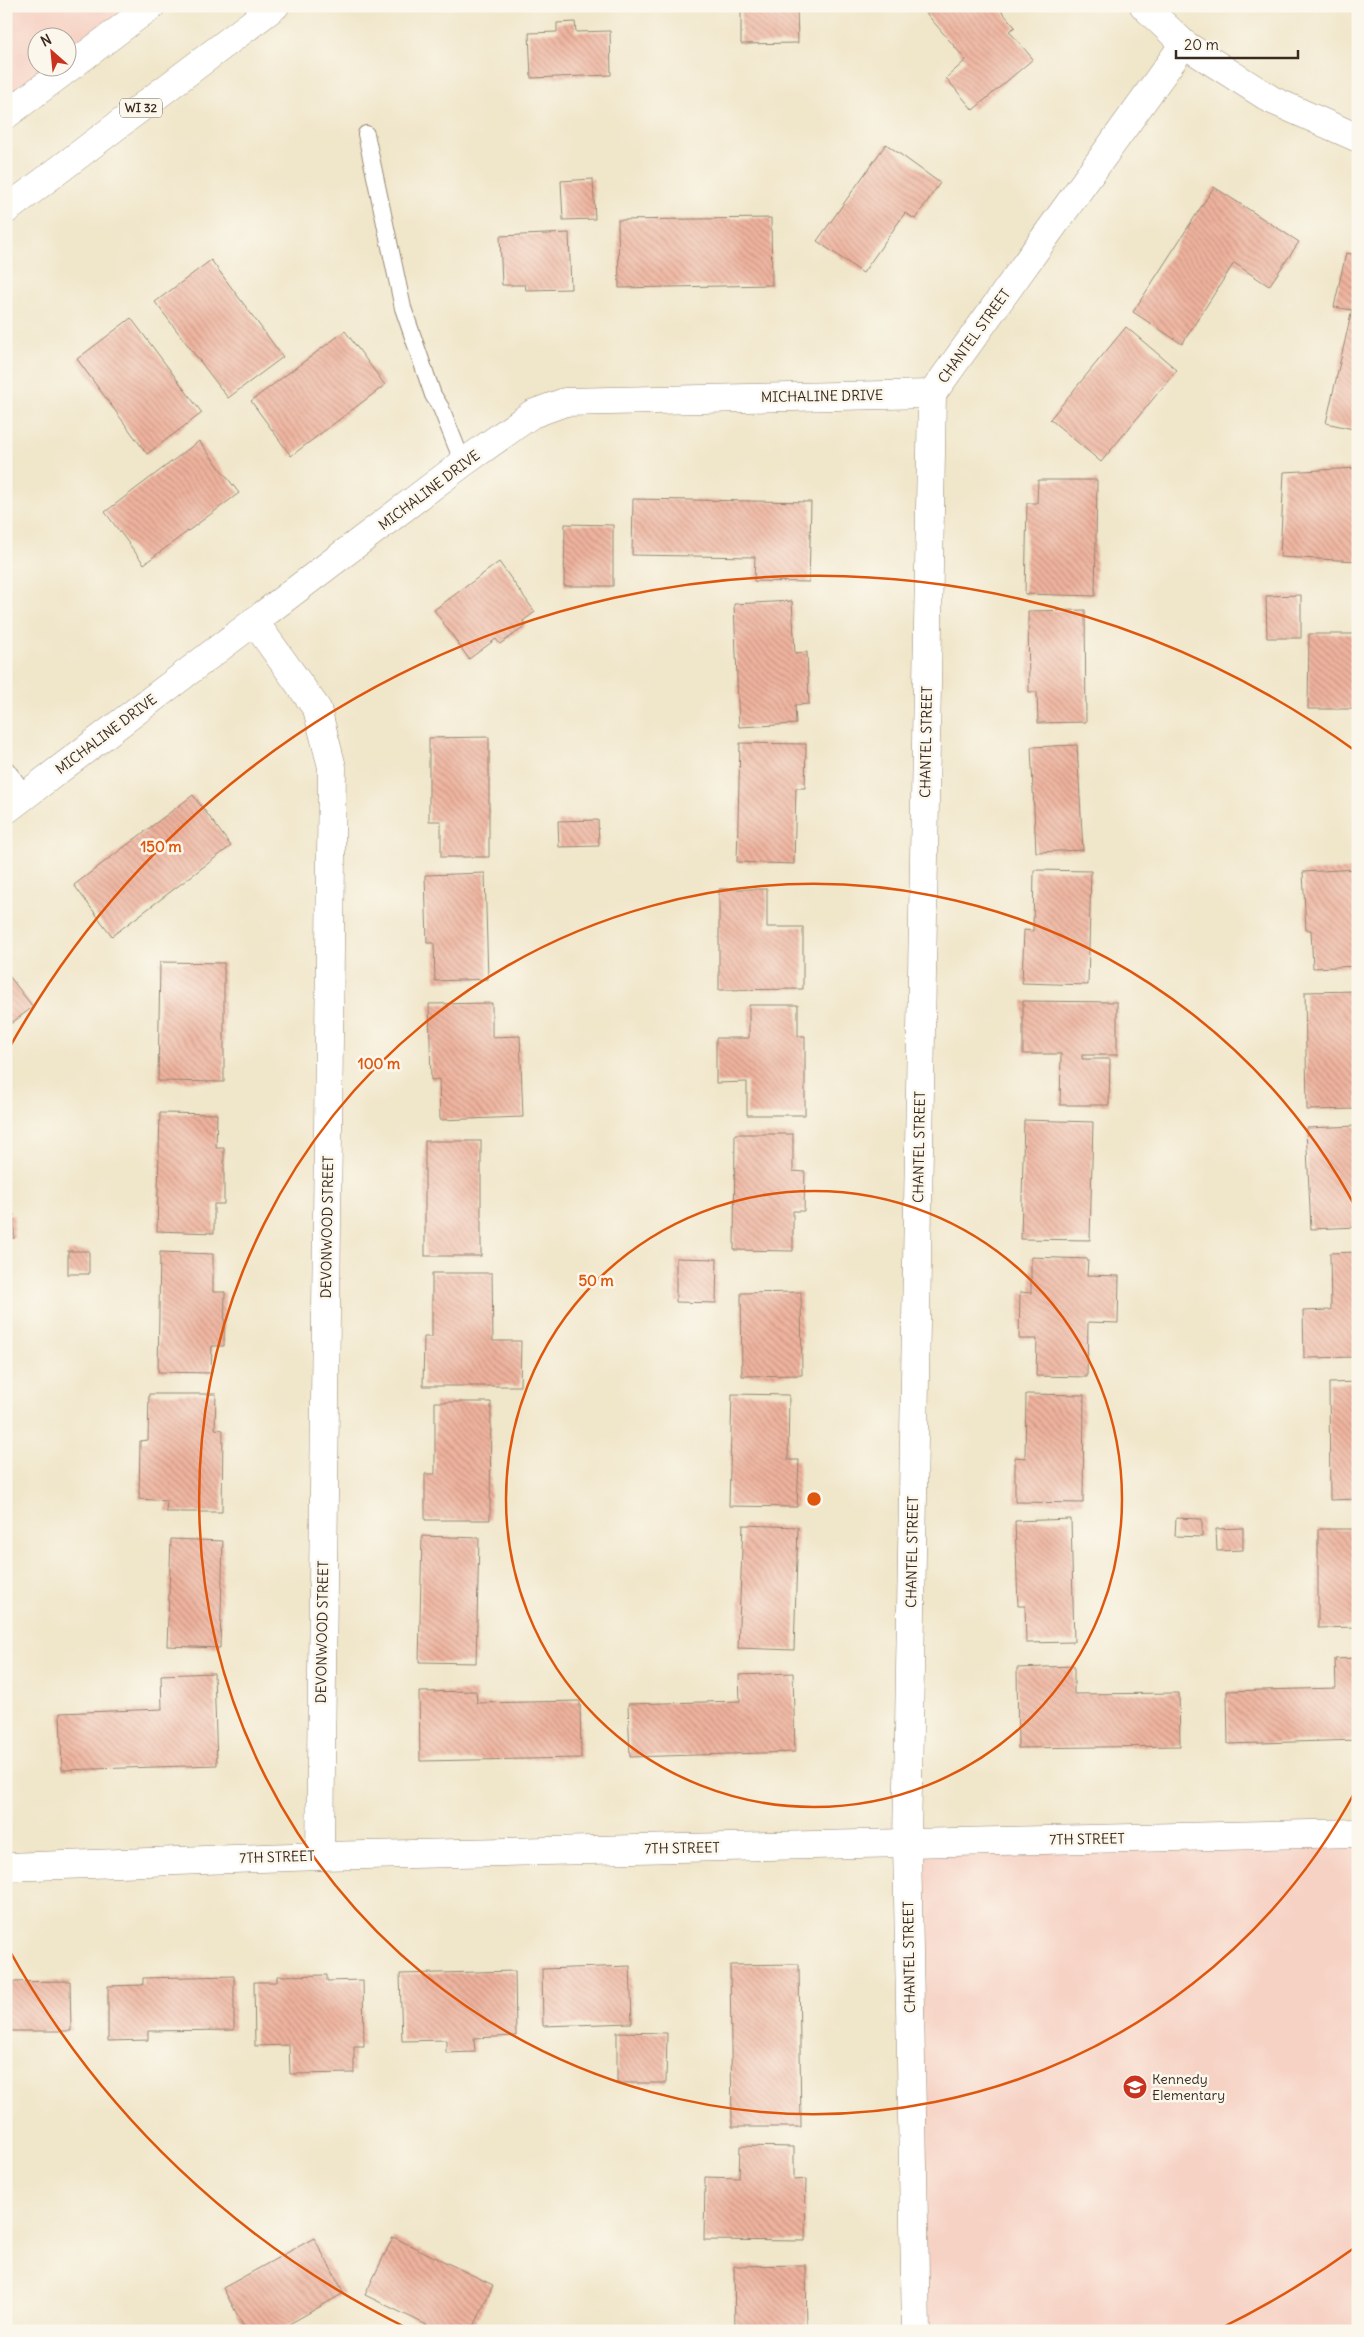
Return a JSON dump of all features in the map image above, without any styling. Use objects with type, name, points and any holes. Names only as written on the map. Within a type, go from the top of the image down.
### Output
[{"type":"street","points":[[6,115],[151,6]]},
{"type":"street","name":"WI 32","points":[[6,210],[275,6]]},
{"type":"street","points":[[1144,6],[1184,44],[1272,100],[1358,138]]},
{"type":"street","name":"CHANTEL STREET","points":[[916,2331],[906,1843],[932,394],[1184,44]]},
{"type":"street","name":"MICHALINE DRIVE","points":[[16,802],[463,463],[532,414],[565,402],[932,394]]},
{"type":"street","name":"DEVONWOOD STREET","points":[[254,621],[317,709],[332,767],[320,1856]]},
{"type":"street","name":"7TH STREET","points":[[6,1867],[320,1856],[1358,1833]]},
{"type":"lane","points":[[366,134],[402,308],[433,395],[441,408],[463,463]]},
{"type":"lane","points":[[6,769],[16,802]]},
{"type":"shaded area","points":[[6,6],[151,6],[78,61],[78,28],[28,28],[28,78],[55,78],[6,115]]},
{"type":"shaded area","name":"Kennedy Elementary","points":[[1358,1833],[1358,2331],[916,2331],[907,1843]]},
{"type":"building","points":[[741,6],[797,6],[798,43],[741,44]]},
{"type":"building","points":[[920,6],[997,6],[1015,27],[1009,31],[1033,59],[973,110],[946,78],[966,60]]},
{"type":"building","points":[[575,22],[576,32],[610,31],[611,75],[531,78],[529,33],[557,32],[557,23]]},
{"type":"building","points":[[886,144],[940,183],[915,219],[905,213],[863,273],[817,241]]},
{"type":"building","points":[[593,179],[595,219],[563,220],[561,181]]},
{"type":"building","points":[[1214,187],[1299,242],[1269,286],[1234,263],[1182,344],[1133,312]]},
{"type":"building","points":[[771,218],[772,285],[619,288],[618,220]]},
{"type":"building","points":[[569,233],[571,289],[526,290],[525,285],[502,285],[500,236]]},
{"type":"building","points":[[1346,253],[1358,255],[1358,430],[1326,423],[1352,310],[1334,307]]},
{"type":"building","points":[[211,260],[283,357],[228,398],[155,302]]},
{"type":"building","points":[[131,318],[202,413],[147,454],[77,359]]},
{"type":"building","points":[[1126,327],[1177,370],[1101,462],[1050,419]]},
{"type":"building","points":[[345,331],[385,385],[291,456],[251,401]]},
{"type":"building","points":[[199,441],[239,493],[144,564],[105,512]]},
{"type":"building","points":[[1357,468],[1354,520],[1358,521],[1358,561],[1280,557],[1284,472]]},
{"type":"building","points":[[1038,480],[1097,480],[1095,596],[1025,594],[1027,503],[1037,503]]},
{"type":"building","points":[[633,499],[811,502],[809,582],[754,581],[755,557],[632,555]]},
{"type":"building","points":[[565,524],[613,525],[613,586],[564,586]]},
{"type":"building","points":[[499,562],[535,612],[523,621],[526,626],[500,644],[496,639],[469,659],[434,610]]},
{"type":"building","points":[[1301,595],[1301,638],[1267,638],[1266,596]]},
{"type":"building","points":[[792,601],[795,653],[807,652],[809,704],[795,705],[796,724],[739,727],[734,604]]},
{"type":"building","points":[[1085,610],[1086,722],[1038,723],[1037,692],[1029,692],[1028,611]]},
{"type":"building","points":[[1309,634],[1358,634],[1358,709],[1308,709]]},
{"type":"building","points":[[489,737],[489,857],[441,857],[441,821],[429,821],[429,738]]},
{"type":"building","points":[[740,743],[806,744],[805,788],[796,788],[794,864],[737,862]]},
{"type":"building","points":[[1077,745],[1083,850],[1036,852],[1031,747]]},
{"type":"building","points":[[193,795],[231,846],[112,936],[74,885]]},
{"type":"building","points":[[598,820],[599,846],[559,847],[558,821]]},
{"type":"building","points":[[1358,869],[1358,966],[1313,968],[1311,930],[1306,930],[1303,872]]},
{"type":"building","points":[[1034,870],[1091,871],[1088,985],[1022,983],[1024,930],[1033,931]]},
{"type":"building","points":[[485,873],[488,979],[435,981],[434,943],[427,943],[425,875]]},
{"type":"building","points":[[719,889],[767,889],[767,927],[803,927],[803,989],[719,990]]},
{"type":"building","points":[[160,962],[224,963],[224,1082],[158,1081]]},
{"type":"building","points":[[6,972],[33,1007],[6,1027]]},
{"type":"building","points":[[1358,991],[1358,1109],[1307,1110],[1305,992]]},
{"type":"building","points":[[1023,1001],[1117,1002],[1117,1055],[1082,1055],[1082,1059],[1110,1059],[1109,1105],[1060,1105],[1061,1054],[1023,1054]]},
{"type":"building","points":[[492,1003],[492,1037],[520,1036],[523,1117],[440,1120],[439,1079],[431,1080],[429,1004]]},
{"type":"building","points":[[749,1005],[798,1005],[798,1036],[805,1036],[805,1115],[747,1115],[747,1082],[716,1083],[716,1038],[749,1038]]},
{"type":"building","points":[[160,1113],[217,1114],[216,1148],[224,1148],[224,1204],[214,1204],[214,1233],[157,1231]]},
{"type":"building","points":[[1024,1120],[1093,1122],[1090,1240],[1021,1239]]},
{"type":"building","points":[[1358,1126],[1358,1227],[1311,1229],[1306,1128]]},
{"type":"building","points":[[735,1134],[793,1134],[793,1171],[805,1172],[804,1211],[793,1211],[793,1251],[734,1250]]},
{"type":"building","points":[[425,1141],[481,1141],[481,1256],[425,1256]]},
{"type":"building","points":[[6,1215],[14,1215],[14,1238],[6,1238]]},
{"type":"building","points":[[68,1251],[89,1251],[89,1274],[68,1274]]},
{"type":"building","points":[[160,1252],[213,1254],[213,1292],[225,1292],[224,1346],[212,1346],[211,1373],[158,1372]]},
{"type":"building","points":[[1358,1252],[1358,1357],[1304,1358],[1303,1311],[1331,1310],[1330,1253]]},
{"type":"building","points":[[1031,1257],[1088,1259],[1087,1275],[1119,1276],[1118,1323],[1088,1322],[1087,1377],[1036,1376],[1037,1339],[1019,1339],[1020,1292],[1031,1293]]},
{"type":"building","points":[[676,1258],[717,1259],[716,1303],[676,1302]]},
{"type":"building","points":[[432,1273],[492,1273],[493,1341],[521,1341],[520,1386],[423,1386],[424,1337],[432,1337]]},
{"type":"building","points":[[801,1292],[802,1375],[742,1376],[741,1293]]},
{"type":"building","points":[[1358,1382],[1358,1499],[1330,1500],[1329,1383]]},
{"type":"building","points":[[149,1394],[216,1394],[215,1429],[223,1430],[222,1512],[166,1512],[167,1501],[139,1499],[140,1441],[148,1440]]},
{"type":"building","points":[[732,1394],[789,1395],[788,1460],[799,1460],[797,1507],[729,1506]]},
{"type":"building","points":[[1026,1394],[1084,1395],[1083,1503],[1015,1502],[1015,1457],[1025,1458]]},
{"type":"building","points":[[435,1402],[491,1402],[490,1520],[425,1520],[425,1474],[435,1474]]},
{"type":"building","points":[[1176,1518],[1202,1519],[1202,1537],[1175,1536]]},
{"type":"building","points":[[1071,1519],[1074,1642],[1026,1643],[1025,1606],[1018,1606],[1015,1521]]},
{"type":"building","points":[[743,1525],[798,1527],[794,1650],[738,1648]]},
{"type":"building","points":[[1243,1528],[1243,1550],[1217,1551],[1216,1529]]},
{"type":"building","points":[[1318,1529],[1358,1529],[1358,1627],[1318,1628]]},
{"type":"building","points":[[422,1536],[479,1538],[476,1663],[419,1662]]},
{"type":"building","points":[[171,1539],[223,1541],[220,1648],[167,1646]]},
{"type":"building","points":[[1358,1658],[1358,1740],[1228,1744],[1227,1691],[1336,1688],[1335,1659]]},
{"type":"building","points":[[1074,1666],[1074,1694],[1179,1693],[1180,1746],[1018,1748],[1017,1668]]},
{"type":"building","points":[[214,1673],[217,1765],[62,1770],[60,1713],[162,1709],[161,1675]]},
{"type":"building","points":[[793,1673],[795,1752],[630,1757],[628,1704],[740,1701],[739,1675]]},
{"type":"building","points":[[476,1691],[477,1703],[580,1701],[581,1758],[420,1761],[419,1692]]},
{"type":"building","points":[[799,1964],[801,2127],[732,2127],[730,1965]]},
{"type":"building","points":[[630,1966],[632,2023],[543,2026],[542,1969]]},
{"type":"building","points":[[515,1971],[516,2036],[474,2038],[475,2052],[446,2053],[446,2040],[402,2041],[400,1974]]},
{"type":"building","points":[[327,1975],[327,1981],[363,1980],[364,2046],[354,2046],[354,2073],[290,2074],[289,2045],[255,2046],[254,1982],[277,1982],[277,1976]]},
{"type":"building","points":[[234,1976],[234,2030],[148,2031],[148,2040],[108,2041],[108,1986],[143,1985],[143,1978]]},
{"type":"building","points":[[70,1981],[71,2031],[6,2031],[6,1982]]},
{"type":"building","points":[[617,2032],[667,2033],[666,2083],[617,2083]]},
{"type":"building","points":[[740,2146],[794,2147],[794,2180],[806,2179],[805,2241],[704,2240],[705,2177],[739,2178]]},
{"type":"building","points":[[393,2237],[493,2285],[472,2331],[439,2331],[365,2295]]},
{"type":"building","points":[[314,2238],[344,2293],[277,2331],[246,2331],[223,2288]]},
{"type":"building","points":[[806,2265],[807,2331],[735,2331],[734,2266]]},
{"type":"place","name":"Kennedy Elementary","points":[[1135,2087]]}]
